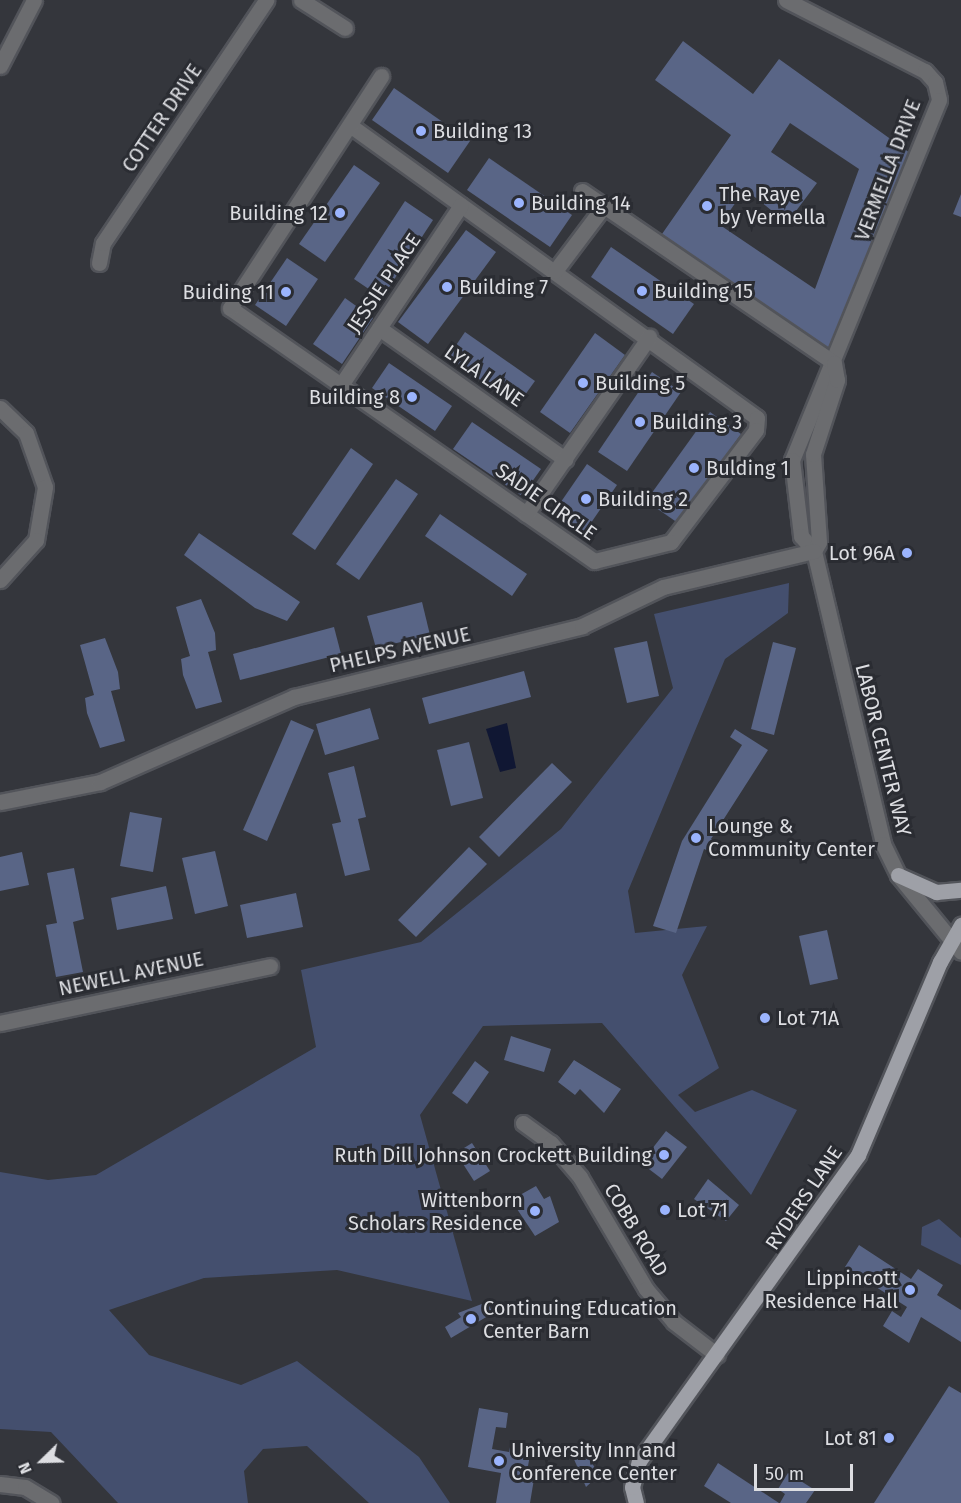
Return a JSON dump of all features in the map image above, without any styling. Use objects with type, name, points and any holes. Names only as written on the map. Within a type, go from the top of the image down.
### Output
[{"type":"main road","points":[[898,875],[936,892],[961,890]]},
{"type":"main road","name":"RYDERS LANE","points":[[636,1503],[632,1481],[639,1461],[858,1155],[952,939],[961,925]]},
{"type":"street","points":[[0,66],[34,0]]},
{"type":"street","name":"COTTER DRIVE","points":[[99,263],[104,243],[266,0]]},
{"type":"street","points":[[301,0],[345,28]]},
{"type":"street","name":"VERMELLA DRIVE","points":[[786,0],[925,71],[935,82],[939,100],[834,363],[808,411],[792,460],[801,536],[814,551]]},
{"type":"street","name":"SADIE CIRCLE","points":[[351,126],[748,407],[757,418],[756,430],[671,542],[594,561],[230,308],[351,126],[381,76]]},
{"type":"street","points":[[582,191],[834,363]]},
{"type":"street","name":"JESSIE PLACE","points":[[341,385],[461,205]]},
{"type":"street","points":[[555,271],[604,206]]},
{"type":"street","name":"LYLA LANE","points":[[379,328],[565,459]]},
{"type":"street","points":[[526,514],[649,337]]},
{"type":"street","points":[[0,408],[26,433],[45,487],[36,540],[0,580]]},
{"type":"street","name":"PHELPS AVENUE","points":[[0,802],[100,782],[294,697],[582,626],[663,587],[814,551]]},
{"type":"street","name":"LABOR CENTER WAY","points":[[814,551],[875,818],[898,875],[961,952]]},
{"type":"street","name":"NEWELL AVENUE","points":[[0,1023],[270,966]]},
{"type":"street","name":"COBB ROAD","points":[[523,1123],[551,1143],[580,1177],[646,1289],[674,1322],[717,1355]]},
{"type":"street","points":[[0,1484],[25,1487],[52,1503]]},
{"type":"shaded area","points":[[789,583],[788,613],[725,659],[628,891],[635,933],[707,926],[682,975],[719,1068],[678,1095],[695,1112],[752,1090],[797,1110],[751,1195],[602,1023],[483,1026],[420,1115],[472,1301],[337,1270],[204,1278],[109,1310],[149,1355],[241,1385],[297,1361],[419,1457],[450,1503],[369,1503],[307,1446],[263,1449],[244,1471],[248,1503],[118,1503],[51,1432],[0,1429],[0,1172],[48,1180],[96,1175],[316,1047],[301,970],[421,942],[561,829],[673,688],[654,614]]},
{"type":"shaded area","points":[[507,723],[516,768],[500,772],[486,729]]},
{"type":"shaded area","points":[[939,1219],[961,1238],[961,1265],[921,1245],[922,1227]]},
{"type":"building","name":"The Raye by Vermella","points":[[683,41],[753,94],[779,59],[910,153],[830,351],[662,234],[731,135],[655,80]],"holes":[[[790,123],[859,169],[815,289],[720,225],[745,189],[787,223],[817,183],[771,152]]]},
{"type":"building","name":"Building 13","points":[[394,88],[470,141],[448,173],[372,120]]},
{"type":"building","name":"Building 14","points":[[489,158],[572,215],[550,247],[467,190]]},
{"type":"building","name":"Building 12","points":[[354,165],[380,183],[325,262],[299,244]]},
{"type":"building","points":[[961,194],[961,217],[953,214]]},
{"type":"building","points":[[405,201],[433,220],[382,298],[354,279]]},
{"type":"building","name":"Building 7","points":[[466,230],[496,252],[428,344],[398,322]]},
{"type":"building","name":"Building 15","points":[[611,247],[694,304],[673,334],[591,277]]},
{"type":"building","name":"Buiding 11","points":[[287,258],[318,279],[286,326],[255,305]]},
{"type":"building","points":[[345,298],[373,318],[342,364],[313,344]]},
{"type":"building","points":[[465,332],[535,381],[517,406],[448,357]]},
{"type":"building","name":"Building 5","points":[[595,333],[625,355],[570,433],[540,412]]},
{"type":"building","name":"Building 8","points":[[389,363],[452,406],[435,431],[372,388]]},
{"type":"building","name":"Building 3","points":[[652,372],[681,392],[627,471],[598,452]]},
{"type":"building","name":"Bulding 1","points":[[710,412],[741,434],[678,523],[646,501]]},
{"type":"building","points":[[472,422],[541,469],[522,496],[453,449]]},
{"type":"building","points":[[351,448],[373,464],[315,550],[292,534]]},
{"type":"building","name":"Building 2","points":[[587,464],[617,485],[584,533],[554,512]]},
{"type":"building","points":[[396,479],[418,494],[359,580],[336,564]]},
{"type":"building","points":[[440,514],[527,574],[512,596],[425,536]]},
{"type":"building","points":[[199,533],[300,602],[287,621],[255,608],[184,555]]},
{"type":"building","points":[[201,599],[215,633],[216,650],[208,652],[222,702],[196,709],[183,675],[181,659],[190,656],[176,607]]},
{"type":"building","points":[[422,602],[430,635],[376,648],[367,616]]},
{"type":"building","points":[[334,627],[341,654],[240,680],[233,654]]},
{"type":"building","points":[[105,638],[118,672],[120,689],[111,691],[125,741],[100,748],[87,713],[85,698],[94,695],[80,645]]},
{"type":"building","points":[[647,641],[659,696],[627,703],[614,648]]},
{"type":"building","points":[[773,642],[796,648],[774,735],[751,729]]},
{"type":"building","points":[[524,671],[531,697],[429,724],[422,698]]},
{"type":"building","points":[[370,708],[379,739],[325,755],[316,724]]},
{"type":"building","points":[[291,720],[314,730],[267,841],[243,830]]},
{"type":"building","points":[[735,729],[768,750],[711,839],[716,842],[711,852],[704,849],[676,933],[653,926],[682,841],[742,745],[730,737]]},
{"type":"building","points":[[469,742],[483,798],[451,806],[437,750]]},
{"type":"building","points":[[552,763],[572,782],[499,857],[479,837]]},
{"type":"building","points":[[354,766],[366,817],[358,819],[370,870],[345,876],[332,824],[341,822],[328,773]]},
{"type":"building","points":[[130,812],[162,818],[153,872],[120,866]]},
{"type":"building","points":[[469,847],[487,864],[416,937],[398,920]]},
{"type":"building","points":[[215,851],[228,906],[195,914],[182,858]]},
{"type":"building","points":[[22,852],[29,885],[0,891],[0,857]]},
{"type":"building","points":[[74,868],[84,919],[73,922],[83,972],[56,977],[46,925],[57,923],[47,873]]},
{"type":"building","points":[[166,886],[173,919],[117,930],[111,898]]},
{"type":"building","points":[[296,893],[303,927],[247,938],[240,905]]},
{"type":"building","points":[[827,930],[838,979],[810,985],[799,936]]},
{"type":"building","points":[[511,1036],[551,1049],[544,1072],[504,1060]]},
{"type":"building","points":[[574,1060],[621,1089],[604,1113],[580,1089],[575,1095],[558,1082]]},
{"type":"building","points":[[475,1061],[489,1072],[467,1104],[452,1093]]},
{"type":"building","name":"Ruth Dill Johnson Crockett Building","points":[[666,1131],[687,1147],[662,1179],[641,1163]]},
{"type":"building","points":[[472,1143],[490,1171],[474,1181],[456,1153]]},
{"type":"building","points":[[708,1179],[739,1205],[726,1221],[694,1199]]},
{"type":"building","name":"Wittenborn Scholars Residence","points":[[536,1186],[544,1199],[550,1196],[559,1222],[535,1236],[511,1200]]},
{"type":"building","name":"Lippincott Residence Hall","points":[[859,1245],[911,1279],[918,1269],[943,1285],[937,1295],[961,1310],[961,1342],[921,1317],[909,1343],[883,1326],[892,1311],[901,1317],[907,1307],[845,1267]]},
{"type":"building","name":"Continuing Education Center Barn","points":[[487,1302],[493,1313],[451,1338],[445,1327],[461,1317],[458,1313]]},
{"type":"building","points":[[949,1386],[961,1393],[961,1503],[874,1503]]},
{"type":"building","name":"University Inn and Conference Center","points":[[479,1408],[508,1413],[506,1428],[496,1427],[492,1449],[509,1452],[510,1447],[530,1455],[526,1477],[534,1479],[530,1503],[496,1503],[501,1473],[468,1467]]},
{"type":"building","points":[[581,1444],[599,1475],[586,1487],[570,1450]]},
{"type":"building","points":[[718,1463],[779,1503],[731,1503],[704,1486]]},
{"type":"building","points":[[788,1473],[815,1490],[806,1503],[780,1503],[785,1494],[778,1489]]},
{"type":"place","name":"Building 13","points":[[421,131]]},
{"type":"place","name":"Building 14","points":[[519,203]]},
{"type":"place","name":"The Raye by Vermella","points":[[707,206]]},
{"type":"place","name":"Building 12","points":[[340,213]]},
{"type":"place","name":"Building 7","points":[[447,287]]},
{"type":"place","name":"Building 15","points":[[642,291]]},
{"type":"place","name":"Buiding 11","points":[[286,292]]},
{"type":"place","name":"Building 5","points":[[583,383]]},
{"type":"place","name":"Building 8","points":[[412,397]]},
{"type":"place","name":"Building 3","points":[[640,422]]},
{"type":"place","name":"Bulding 1","points":[[694,468]]},
{"type":"place","name":"Building 2","points":[[586,499]]},
{"type":"place","name":"Lot 96A","points":[[907,553]]},
{"type":"place","name":"Lounge & Community Center","points":[[696,838]]},
{"type":"place","name":"Lot 71A","points":[[765,1018]]},
{"type":"place","name":"Ruth Dill Johnson Crockett Building","points":[[664,1155]]},
{"type":"place","name":"Lot 71","points":[[665,1210]]},
{"type":"place","name":"Wittenborn Scholars Residence","points":[[535,1211]]},
{"type":"place","name":"Lippincott Residence Hall","points":[[910,1290]]},
{"type":"place","name":"Continuing Education Center Barn","points":[[471,1319]]},
{"type":"place","name":"Lot 81","points":[[889,1438]]},
{"type":"place","name":"University Inn and Conference Center","points":[[499,1461]]}]
